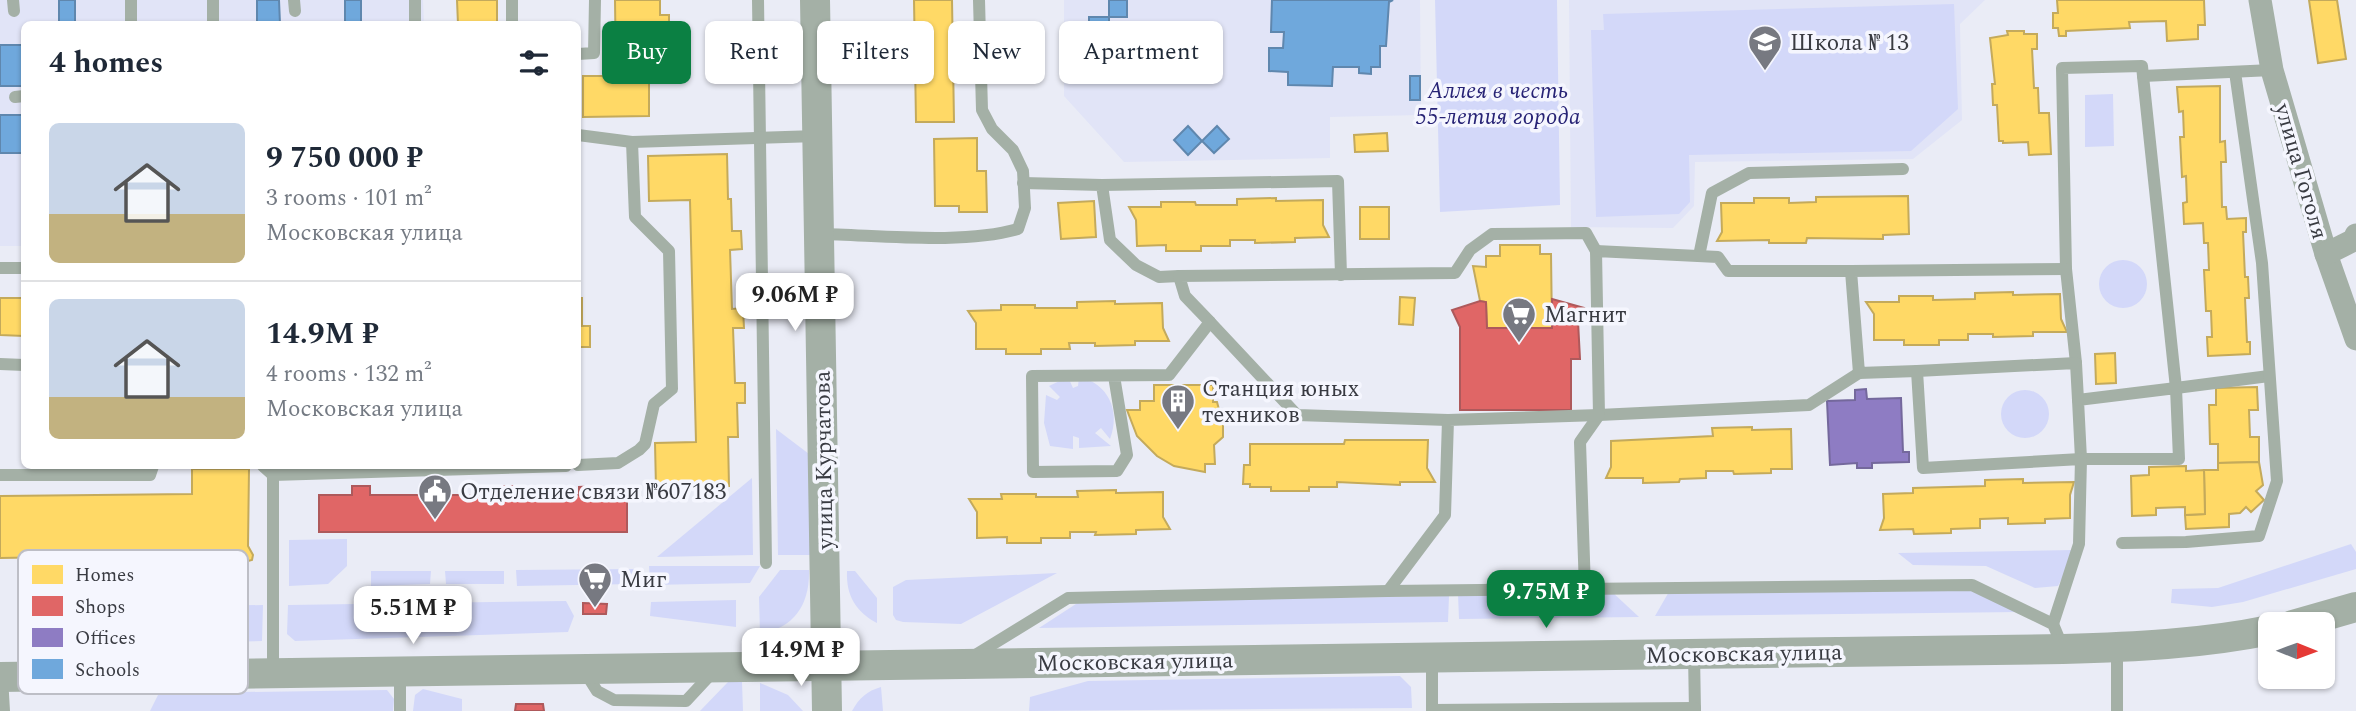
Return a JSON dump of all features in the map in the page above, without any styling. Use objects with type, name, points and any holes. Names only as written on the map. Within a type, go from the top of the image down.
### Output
[{"type":"street","name":"улица Курчатова","points":[[814,0],[827,711]]},
{"type":"street","name":"улица Гоголя","points":[[2260,0],[2272,70],[2326,254],[2356,339]]},
{"type":"street","points":[[2326,254],[2354,240],[2356,235]]},
{"type":"street","points":[[2335,613],[2356,607]]},
{"type":"street","name":"Московская улица","points":[[248,673],[1694,654],[2058,637],[2117,647],[2153,646],[2258,632]]},
{"type":"lane","points":[[131,0],[131,21]]},
{"type":"lane","points":[[213,0],[213,21]]},
{"type":"lane","points":[[415,0],[415,21]]},
{"type":"lane","points":[[512,0],[512,21]]},
{"type":"lane","points":[[581,54],[594,53],[595,0]]},
{"type":"lane","points":[[758,0],[766,562]]},
{"type":"lane","points":[[819,234],[962,237],[995,236],[1018,229],[1025,208],[1023,171],[1013,150],[992,129],[982,110],[979,0]]},
{"type":"lane","points":[[962,663],[1068,598],[1388,591],[1972,585],[2058,637],[2079,544],[2081,459],[2076,363],[2066,269],[2062,68],[2142,65],[2176,388],[2179,459],[2081,459],[1923,468],[1917,371]]},
{"type":"lane","points":[[2143,76],[2272,70]]},
{"type":"lane","points":[[2122,543],[2186,542],[2259,536],[2277,481],[2262,263],[2235,72]]},
{"type":"lane","points":[[581,135],[632,142],[817,136]]},
{"type":"lane","points":[[581,465],[618,463],[639,450],[645,444],[654,404],[672,389],[669,251],[635,217],[632,142]]},
{"type":"lane","points":[[1699,256],[1712,193],[1749,173],[1903,169]]},
{"type":"lane","points":[[1023,183],[1102,185],[1338,181],[1341,275]]},
{"type":"lane","points":[[1102,185],[1110,240],[1136,265],[1159,277],[1455,273],[1470,250],[1492,234],[1586,233],[1596,251],[1599,415],[1580,442],[1585,589]]},
{"type":"lane","points":[[1596,251],[1718,257],[1728,271],[2066,269]]},
{"type":"lane","points":[[0,268],[21,268]]},
{"type":"lane","points":[[1851,271],[1859,373]]},
{"type":"lane","points":[[1179,276],[1185,296],[1297,415],[1448,420],[1810,405],[1859,373],[2076,363]]},
{"type":"lane","points":[[1114,376],[1128,455],[1117,471],[1033,472],[1032,376],[1169,375],[1210,322]]},
{"type":"lane","points":[[0,365],[21,365]]},
{"type":"lane","points":[[2078,400],[2269,376]]},
{"type":"lane","points":[[1388,591],[1445,515],[1448,420]]},
{"type":"lane","points":[[0,475],[150,475],[152,469]]},
{"type":"lane","points":[[266,469],[273,475],[402,469]]},
{"type":"lane","points":[[273,475],[273,673]]},
{"type":"lane","points":[[2117,647],[2117,711]]},
{"type":"lane","points":[[1432,657],[1432,710],[1695,709],[1694,654]]},
{"type":"lane","points":[[400,671],[400,711]]},
{"type":"lane","points":[[1,677],[4,711]]},
{"type":"shaded area","points":[[0,0],[423,0],[424,21],[21,21],[21,246],[0,246]]},
{"type":"shaded area","points":[[1064,0],[1420,0],[1421,115],[1330,117],[1330,158],[1124,162],[1064,96],[1064,84],[1223,84],[1223,21],[1064,21]]},
{"type":"shaded area","name":"Школа № 13","points":[[1569,0],[1985,0],[1960,24],[1962,120],[1913,159],[1695,162],[1694,206],[1673,228],[1571,227]]},
{"type":"green space","name":"Аллея в честь 55-летия города","points":[[1435,0],[1557,0],[1560,205],[1440,212]]},
{"type":"green space","name":"Школа № 13","points":[[1954,4],[1958,109],[1911,151],[1689,155],[1690,202],[1679,214],[1596,217],[1591,30],[1604,30],[1603,14]]},
{"type":"green space","points":[[2113,94],[2114,146],[2085,147],[2085,95]]},
{"type":"green space","points":[[2123,260],[2140,267],[2147,284],[2140,301],[2123,308],[2106,301],[2099,284],[2106,267]]},
{"type":"green space","points":[[1068,377],[1073,388],[1078,386],[1079,377],[1089,380],[1098,385],[1110,400],[1114,418],[1110,439],[1101,428],[1095,433],[1111,446],[1079,448],[1079,438],[1073,436],[1073,449],[1050,446],[1044,423],[1046,395],[1057,400],[1060,397],[1049,386]]},
{"type":"green space","points":[[2025,390],[2042,397],[2049,414],[2042,431],[2025,438],[2008,431],[2001,414],[2008,397]]},
{"type":"green space","points":[[776,429],[813,457],[815,555],[778,555]]},
{"type":"green space","points":[[752,478],[753,555],[657,557]]},
{"type":"green space","points":[[347,539],[347,566],[328,584],[289,586],[289,540]]},
{"type":"green space","points":[[2351,544],[2356,552],[2356,569],[2243,602],[2212,607],[2171,603],[2172,589],[2218,588]]},
{"type":"green space","points":[[2073,550],[2058,586],[2035,588],[1986,566],[1913,565],[1898,553]]},
{"type":"green space","points":[[649,566],[760,566],[750,583],[650,585]]},
{"type":"green space","points":[[634,569],[635,584],[517,586],[516,570]]},
{"type":"green space","points":[[780,570],[809,570],[807,594],[798,613],[791,620],[772,631],[760,633],[759,597]]},
{"type":"green space","points":[[371,571],[431,571],[430,584],[371,586]]},
{"type":"green space","points":[[445,571],[504,571],[504,584],[446,584]]},
{"type":"green space","points":[[847,571],[855,571],[877,598],[877,623],[863,614],[854,602],[848,588]]},
{"type":"green space","points":[[1057,573],[961,624],[903,622],[896,620],[893,615],[893,587],[906,580]]},
{"type":"green space","points":[[1972,587],[2019,612],[1655,616],[1670,590]]},
{"type":"green space","points":[[1611,591],[1639,617],[1459,619],[1458,594]]},
{"type":"green space","points":[[1449,596],[1448,622],[1039,628],[1079,602]]},
{"type":"green space","points":[[736,600],[736,627],[650,616],[651,602]]},
{"type":"green space","points":[[566,601],[574,616],[568,632],[295,641],[287,634],[288,605]]},
{"type":"green space","points":[[248,605],[263,605],[262,641],[248,641]]},
{"type":"green space","points":[[1400,676],[1411,687],[1412,708],[1029,711],[1030,697],[1088,681]]},
{"type":"green space","points":[[728,682],[742,682],[743,711],[700,711]]},
{"type":"green space","points":[[760,683],[788,695],[803,711],[760,711]]},
{"type":"green space","points":[[881,687],[883,711],[852,711],[864,696]]},
{"type":"green space","points":[[423,689],[462,699],[462,711],[413,711],[415,695]]},
{"type":"green space","points":[[387,690],[394,699],[393,711],[150,711],[158,695]]},
{"type":"building: Homes","points":[[457,0],[497,0],[497,21],[458,21]]},
{"type":"building: Homes","points":[[615,0],[660,0],[660,15],[669,15],[669,21],[615,21]]},
{"type":"building: Homes","points":[[914,0],[952,0],[952,21],[948,21],[948,84],[953,84],[954,122],[916,122],[915,84],[934,84],[934,21],[914,21]]},
{"type":"building: Homes","points":[[2057,0],[2204,0],[2205,25],[2198,25],[2198,39],[2167,41],[2166,21],[2129,22],[2130,28],[2066,31],[2066,36],[2059,36],[2058,28],[2053,28],[2053,13],[2058,13]]},
{"type":"building: Homes","points":[[2309,0],[2337,0],[2346,59],[2318,63]]},
{"type":"building: Homes","points":[[2007,31],[2037,34],[2037,49],[2032,49],[2034,88],[2038,88],[2039,113],[2049,113],[2051,154],[2029,155],[2028,142],[1999,141],[1997,105],[1993,105],[1992,84],[1995,84],[1990,38],[2008,35]]},
{"type":"building: Homes","points":[[583,76],[602,76],[602,84],[649,84],[649,116],[583,117]]},
{"type":"building: Homes","points":[[2220,86],[2220,142],[2225,141],[2226,162],[2221,162],[2222,207],[2226,207],[2227,219],[2246,218],[2246,232],[2243,232],[2245,277],[2248,277],[2249,298],[2245,298],[2250,354],[2208,356],[2207,337],[2212,337],[2211,311],[2206,311],[2204,270],[2209,270],[2208,243],[2204,243],[2203,223],[2184,224],[2186,176],[2182,177],[2180,137],[2184,137],[2183,111],[2179,112],[2177,87]]},
{"type":"building: Homes","points":[[1387,133],[1388,151],[1355,152],[1354,135]]},
{"type":"building: Homes","points":[[977,138],[977,171],[986,171],[987,212],[959,212],[959,206],[935,206],[934,139]]},
{"type":"building: Homes","points":[[727,154],[732,231],[741,231],[742,249],[730,250],[732,309],[743,308],[744,328],[733,328],[735,383],[745,383],[745,403],[737,403],[738,437],[728,437],[729,486],[656,488],[655,443],[696,442],[690,200],[649,201],[648,156]]},
{"type":"building: Homes","points":[[1908,196],[1909,234],[1883,235],[1883,239],[1807,238],[1806,243],[1769,243],[1769,240],[1717,241],[1722,232],[1721,203],[1754,203],[1754,198],[1789,198],[1789,203],[1816,202],[1816,197]]},
{"type":"building: Homes","points":[[1276,198],[1276,201],[1323,200],[1323,225],[1329,237],[1295,238],[1295,242],[1255,243],[1255,240],[1230,240],[1230,246],[1201,246],[1201,251],[1166,251],[1166,245],[1137,246],[1136,220],[1129,207],[1161,207],[1161,202],[1237,205],[1237,199]]},
{"type":"building: Homes","points":[[1094,201],[1096,237],[1061,239],[1058,203]]},
{"type":"building: Homes","points":[[1360,207],[1389,207],[1389,239],[1360,239]]},
{"type":"building: Homes","points":[[1500,245],[1540,245],[1540,254],[1551,254],[1552,328],[1487,328],[1486,302],[1480,301],[1473,266],[1486,267],[1486,256],[1500,256]]},
{"type":"building: Homes","points":[[2013,292],[2013,295],[2060,294],[2061,319],[2067,332],[2033,332],[2033,336],[1993,337],[1993,334],[1968,334],[1968,340],[1939,340],[1939,345],[1904,345],[1904,340],[1874,340],[1874,314],[1866,302],[1899,302],[1899,296],[1933,296],[1933,300],[1975,299],[1975,293]]},
{"type":"building: Homes","points":[[1400,297],[1415,298],[1413,325],[1399,324]]},
{"type":"building: Homes","points":[[0,298],[21,298],[21,336],[0,335]]},
{"type":"building: Homes","points":[[581,298],[582,326],[590,326],[590,347],[581,347]]},
{"type":"building: Homes","points":[[1115,301],[1115,304],[1162,303],[1163,328],[1169,341],[1135,341],[1135,345],[1095,346],[1095,343],[1069,343],[1070,349],[1041,349],[1041,354],[1006,354],[1006,349],[976,349],[976,323],[968,311],[1001,310],[1001,305],[1077,308],[1077,302]]},
{"type":"building: Homes","points":[[2115,353],[2116,383],[2096,384],[2095,354]]},
{"type":"building: Homes","name":"Станция юных техников","points":[[1154,385],[1213,385],[1213,402],[1217,402],[1223,437],[1214,445],[1215,464],[1205,464],[1205,472],[1174,466],[1157,456],[1137,436],[1127,410],[1140,410],[1140,401],[1154,401]]},
{"type":"building: Homes","points":[[2257,387],[2258,410],[2249,410],[2250,437],[2259,437],[2259,462],[2218,463],[2218,444],[2210,444],[2209,405],[2216,405],[2216,388]]},
{"type":"building: Homes","points":[[1752,427],[1752,430],[1791,429],[1792,469],[1771,469],[1771,473],[1734,474],[1733,471],[1706,471],[1706,478],[1680,479],[1679,482],[1643,483],[1643,478],[1606,478],[1611,467],[1611,441],[1713,436],[1712,428]]},
{"type":"building: Homes","points":[[1345,440],[1428,440],[1427,468],[1435,482],[1400,482],[1400,485],[1337,482],[1337,487],[1309,487],[1309,491],[1271,491],[1271,487],[1250,487],[1250,484],[1243,484],[1244,465],[1250,465],[1250,444],[1344,444]]},
{"type":"building: Homes","points":[[2259,462],[2263,485],[2256,491],[2264,500],[2251,512],[2246,507],[2240,513],[2229,514],[2229,527],[2186,529],[2185,515],[2205,514],[2204,470],[2218,470],[2218,463]]},
{"type":"building: Homes","points":[[2186,466],[2186,471],[2204,470],[2205,514],[2185,515],[2185,507],[2156,508],[2156,515],[2132,516],[2131,476],[2149,475],[2149,467]]},
{"type":"building: Homes","points":[[192,469],[249,469],[248,546],[253,555],[252,560],[248,561],[248,550],[18,550],[18,558],[0,558],[0,496],[192,494]]},
{"type":"building: Homes","points":[[2023,479],[2023,483],[2074,482],[2070,495],[2070,518],[2045,519],[2045,523],[2008,524],[2008,518],[1980,519],[1980,528],[1951,529],[1951,533],[1914,534],[1913,529],[1880,530],[1884,518],[1883,494],[1913,493],[1913,488],[1985,486],[1985,480]]},
{"type":"building: Homes","points":[[1116,490],[1116,493],[1163,492],[1163,517],[1170,529],[1136,530],[1136,534],[1095,535],[1096,532],[1070,532],[1070,538],[1041,538],[1041,543],[1007,543],[1007,537],[977,538],[977,512],[969,499],[1002,499],[1001,494],[1078,497],[1077,491]]},
{"type":"building: Shops","name":"Магнит","points":[[1552,299],[1584,308],[1578,321],[1580,359],[1571,359],[1571,410],[1460,410],[1460,327],[1452,310],[1480,301],[1486,302],[1487,328],[1552,328]]},
{"type":"building: Shops","points":[[427,485],[445,485],[445,495],[503,495],[503,486],[520,486],[520,495],[579,495],[579,487],[598,486],[598,495],[627,495],[627,532],[319,532],[319,495],[352,495],[352,486],[370,486],[370,495],[427,495]]},
{"type":"building: Shops","name":"Миг","points":[[583,603],[607,604],[606,614],[583,614]]},
{"type":"building: Shops","points":[[516,704],[543,704],[544,711],[515,711]]},
{"type":"building: Offices","points":[[1866,389],[1867,399],[1901,398],[1903,452],[1909,452],[1909,462],[1872,463],[1872,468],[1857,468],[1857,463],[1830,465],[1827,401],[1855,400],[1855,390]]},
{"type":"building: Schools","points":[[59,0],[75,0],[75,21],[59,21]]},
{"type":"building: Schools","points":[[257,0],[279,0],[280,21],[257,21]]},
{"type":"building: Schools","points":[[345,0],[361,0],[361,21],[345,21]]},
{"type":"building: Schools","points":[[1109,0],[1127,0],[1127,17],[1109,17]]},
{"type":"building: Schools","points":[[1272,0],[1393,0],[1389,2],[1386,46],[1380,46],[1380,67],[1371,67],[1371,74],[1359,73],[1359,67],[1333,67],[1332,86],[1288,85],[1288,72],[1269,71],[1269,48],[1283,48],[1284,32],[1271,32]]},
{"type":"building: Schools","points":[[1089,17],[1109,17],[1109,21],[1089,21]]},
{"type":"building: Schools","points":[[0,45],[21,45],[21,86],[0,86]]},
{"type":"building: Schools","points":[[1410,76],[1420,76],[1420,100],[1410,100]]},
{"type":"building: Schools","points":[[0,115],[21,115],[21,153],[0,153]]},
{"type":"building: Schools","points":[[1188,126],[1202,141],[1188,155],[1174,140]]},
{"type":"building: Schools","points":[[1217,126],[1229,139],[1214,153],[1202,141]]},
{"type":"place","name":"Школа № 13","points":[[1765,72]]},
{"type":"place","name":"Магнит","points":[[1519,344]]},
{"type":"place","name":"Станция юных техников","points":[[1178,431]]},
{"type":"place","name":"Отделение связи №607183","points":[[435,521]]},
{"type":"place","name":"Миг","points":[[595,609]]}]
